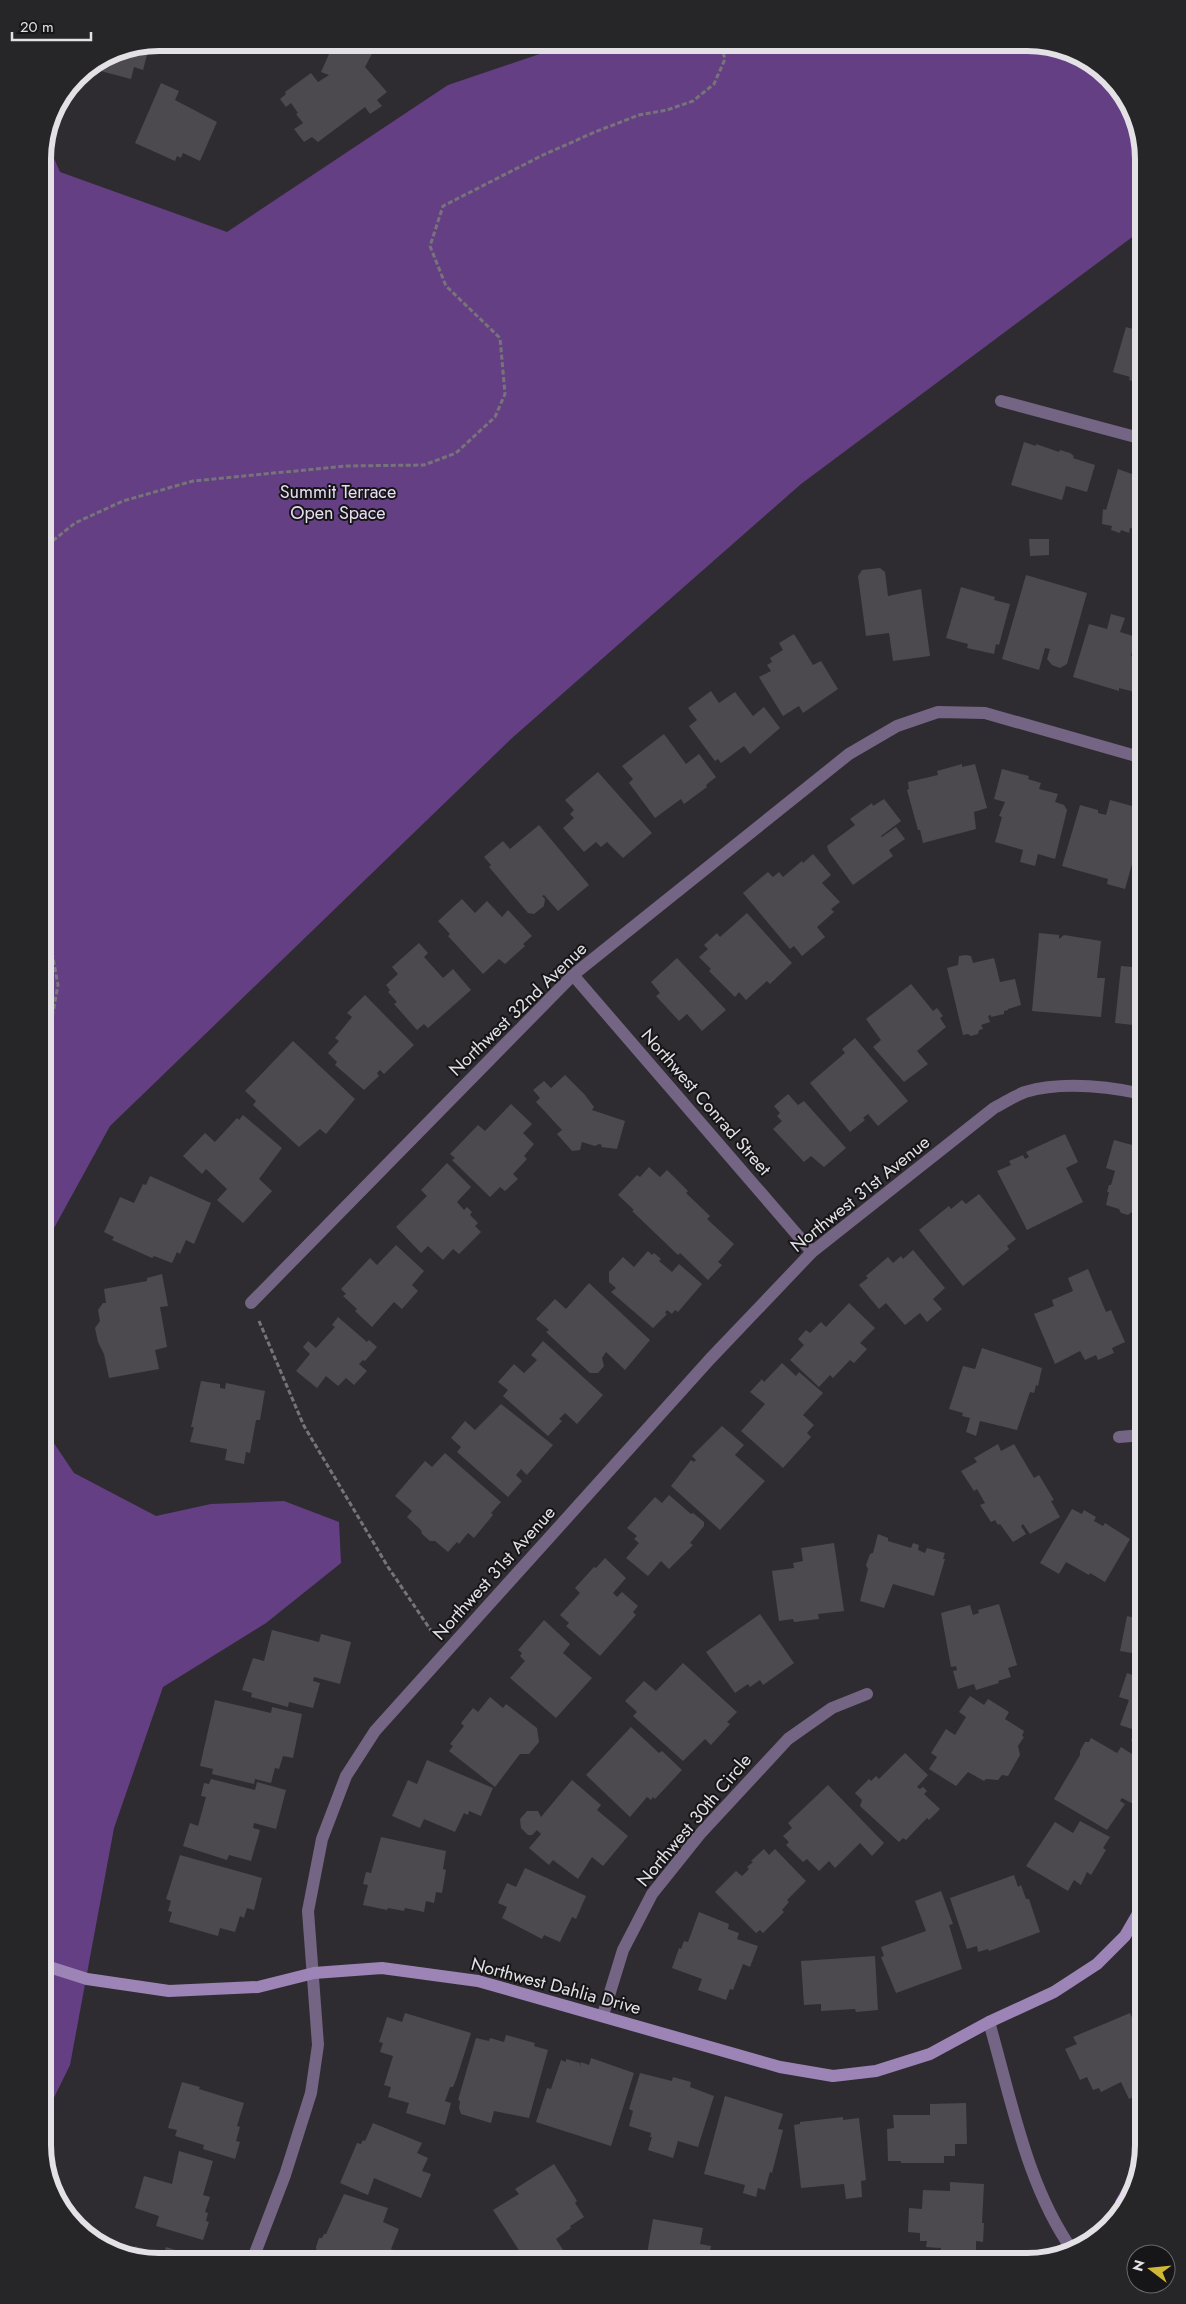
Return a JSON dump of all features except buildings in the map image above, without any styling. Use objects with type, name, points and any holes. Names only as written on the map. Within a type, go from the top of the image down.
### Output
[{"type":"street","points":[[1001,401],[1135,437]]},
{"type":"street","name":"Northwest 32nd Avenue","points":[[251,1303],[573,975],[849,754],[897,726],[938,712],[985,713],[1135,755]]},
{"type":"street","name":"Northwest Conrad Street","points":[[573,975],[812,1252]]},
{"type":"street","name":"Northwest 31st Avenue","points":[[255,2253],[285,2176],[311,2093],[318,2045],[308,1911],[322,1840],[346,1776],[375,1731],[710,1359],[812,1252],[994,1108],[1024,1093],[1058,1085],[1099,1087],[1135,1093]]},
{"type":"street","points":[[1119,1437],[1135,1436]]},
{"type":"street","name":"Northwest 30th Circle","points":[[604,2016],[623,1950],[652,1894],[700,1834],[788,1738],[832,1708],[867,1694]]},
{"type":"street","name":"Northwest Dahlia Drive","points":[[51,1967],[87,1979],[169,1991],[258,1987],[314,1973],[382,1968],[478,1981],[780,2067],[833,2076],[876,2071],[930,2054],[989,2022],[1054,1992],[1097,1964],[1125,1936],[1135,1920]]},
{"type":"street","points":[[989,2022],[1035,2183],[1058,2231],[1068,2245]]},
{"type":"path","points":[[51,542],[75,523],[123,502],[193,482],[346,466],[424,464],[456,453],[495,417],[505,394],[500,338],[446,286],[430,246],[443,206],[543,155],[595,132],[639,115],[667,110],[693,101],[714,84],[725,59],[722,51]]},
{"type":"path","points":[[51,946],[58,984],[51,1023]]},
{"type":"path","points":[[251,1303],[304,1426],[388,1567],[445,1653]]},
{"type":"green space","name":"Summit Terrace Open Space","points":[[548,51],[1033,51],[1048,53],[1074,62],[1098,78],[1120,105],[1127,118],[1135,153],[1135,235],[801,484],[512,738],[110,1126],[51,1233],[51,152],[60,172],[227,232],[448,85]]},
{"type":"green space","points":[[51,1439],[74,1473],[156,1516],[211,1504],[284,1501],[339,1522],[341,1563],[266,1623],[163,1687],[114,1828],[70,2065],[51,2104]]},
{"type":"green space","points":[[1131,2174],[1124,2192],[1117,2204],[1115,2201]]}]
